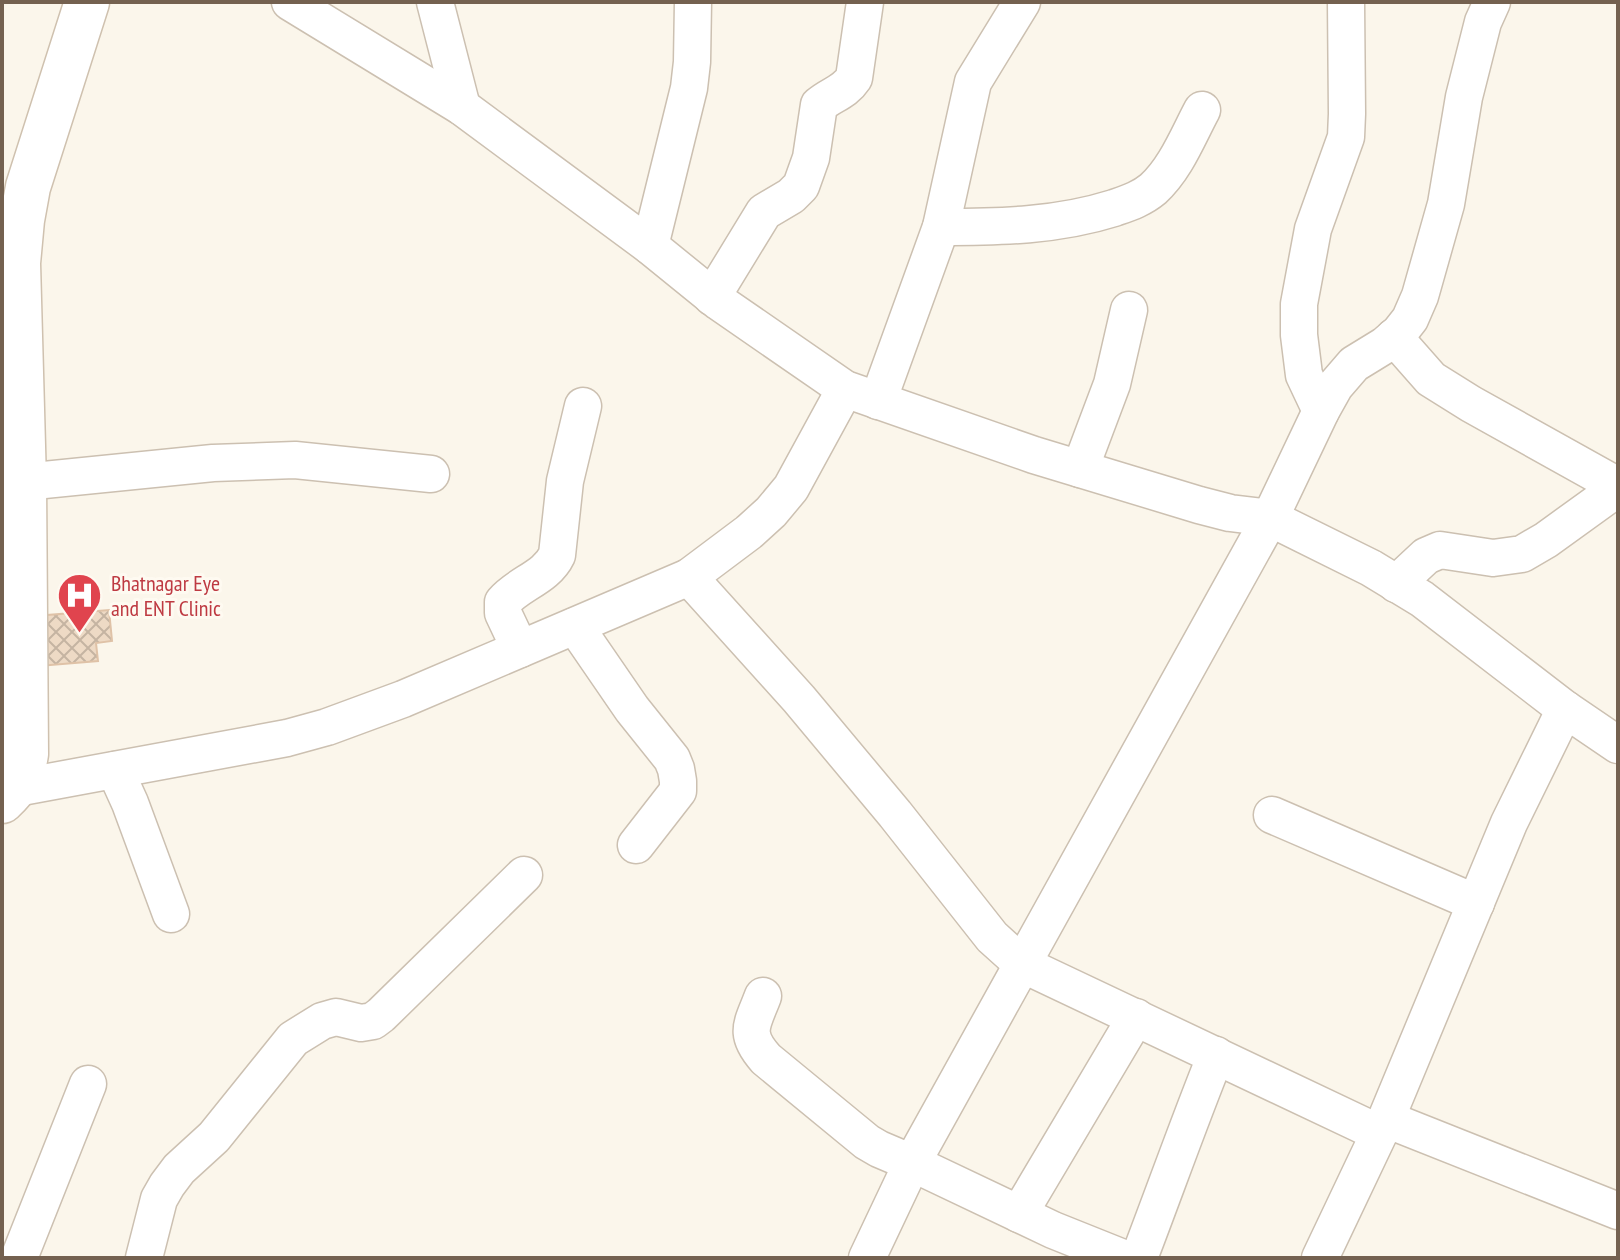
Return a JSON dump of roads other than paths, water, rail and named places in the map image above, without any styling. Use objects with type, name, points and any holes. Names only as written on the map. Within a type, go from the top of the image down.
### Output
[{"type":"street","points":[[9,794],[23,772],[26,754],[24,482],[18,263],[22,220],[28,187],[87,2]]},
{"type":"street","points":[[290,2],[462,107],[650,246],[712,297],[845,389],[1080,469],[1230,513],[1270,518],[1371,568],[1422,599],[1565,709],[1618,745]]},
{"type":"street","points":[[435,2],[462,107]]},
{"type":"street","points":[[650,246],[689,88],[693,2]]},
{"type":"street","points":[[712,297],[764,212],[791,196],[801,186],[811,158],[819,105],[829,96],[848,88],[854,78],[865,2]]},
{"type":"street","points":[[878,401],[941,227],[973,82],[1022,2]]},
{"type":"street","points":[[1321,411],[1304,375],[1299,304],[1313,229],[1346,137],[1346,2]]},
{"type":"street","points":[[867,1258],[912,1163],[1270,518],[1335,386],[1354,364],[1385,345],[1410,319],[1420,296],[1446,204],[1479,9]]},
{"type":"street","points":[[941,227],[998,227],[1052,222],[1094,214],[1136,200],[1153,188],[1172,167],[1202,110]]},
{"type":"street","points":[[1080,469],[1112,384],[1129,310]]},
{"type":"street","points":[[1394,337],[1431,379],[1618,487],[1522,554],[1493,558],[1440,550],[1426,556],[1396,584]]},
{"type":"street","points":[[9,794],[115,770],[287,738],[327,727],[403,699],[689,577],[749,532],[791,488],[845,389]]},
{"type":"street","points":[[520,649],[503,613],[503,602],[510,593],[543,573],[557,555],[565,481],[583,406]]},
{"type":"street","points":[[24,482],[213,463],[295,460],[431,474]]},
{"type":"street","points":[[689,577],[799,699],[992,937],[1022,964],[1216,1055],[1382,1126],[1618,1211]]},
{"type":"street","points":[[575,626],[632,709],[672,759],[676,769],[678,791],[636,845]]},
{"type":"street","points":[[1320,1258],[1382,1126],[1509,823],[1565,709]]},
{"type":"street","points":[[115,770],[171,914]]},
{"type":"street","points":[[1272,815],[1476,903]]},
{"type":"street","points":[[144,1258],[159,1199],[167,1185],[179,1169],[214,1137],[293,1039],[322,1021],[336,1017],[361,1023],[373,1021],[524,875]]},
{"type":"street","points":[[763,996],[752,1024],[751,1038],[758,1049],[766,1059],[867,1142],[1053,1230],[1123,1258]]},
{"type":"street","points":[[1019,1214],[1136,1017]]},
{"type":"street","points":[[1139,1258],[1216,1055]]},
{"type":"street","points":[[19,1258],[88,1084]]},
{"type":"place","name":"Bhatnagar Eye and ENT Clinic","points":[[80,635]]}]
